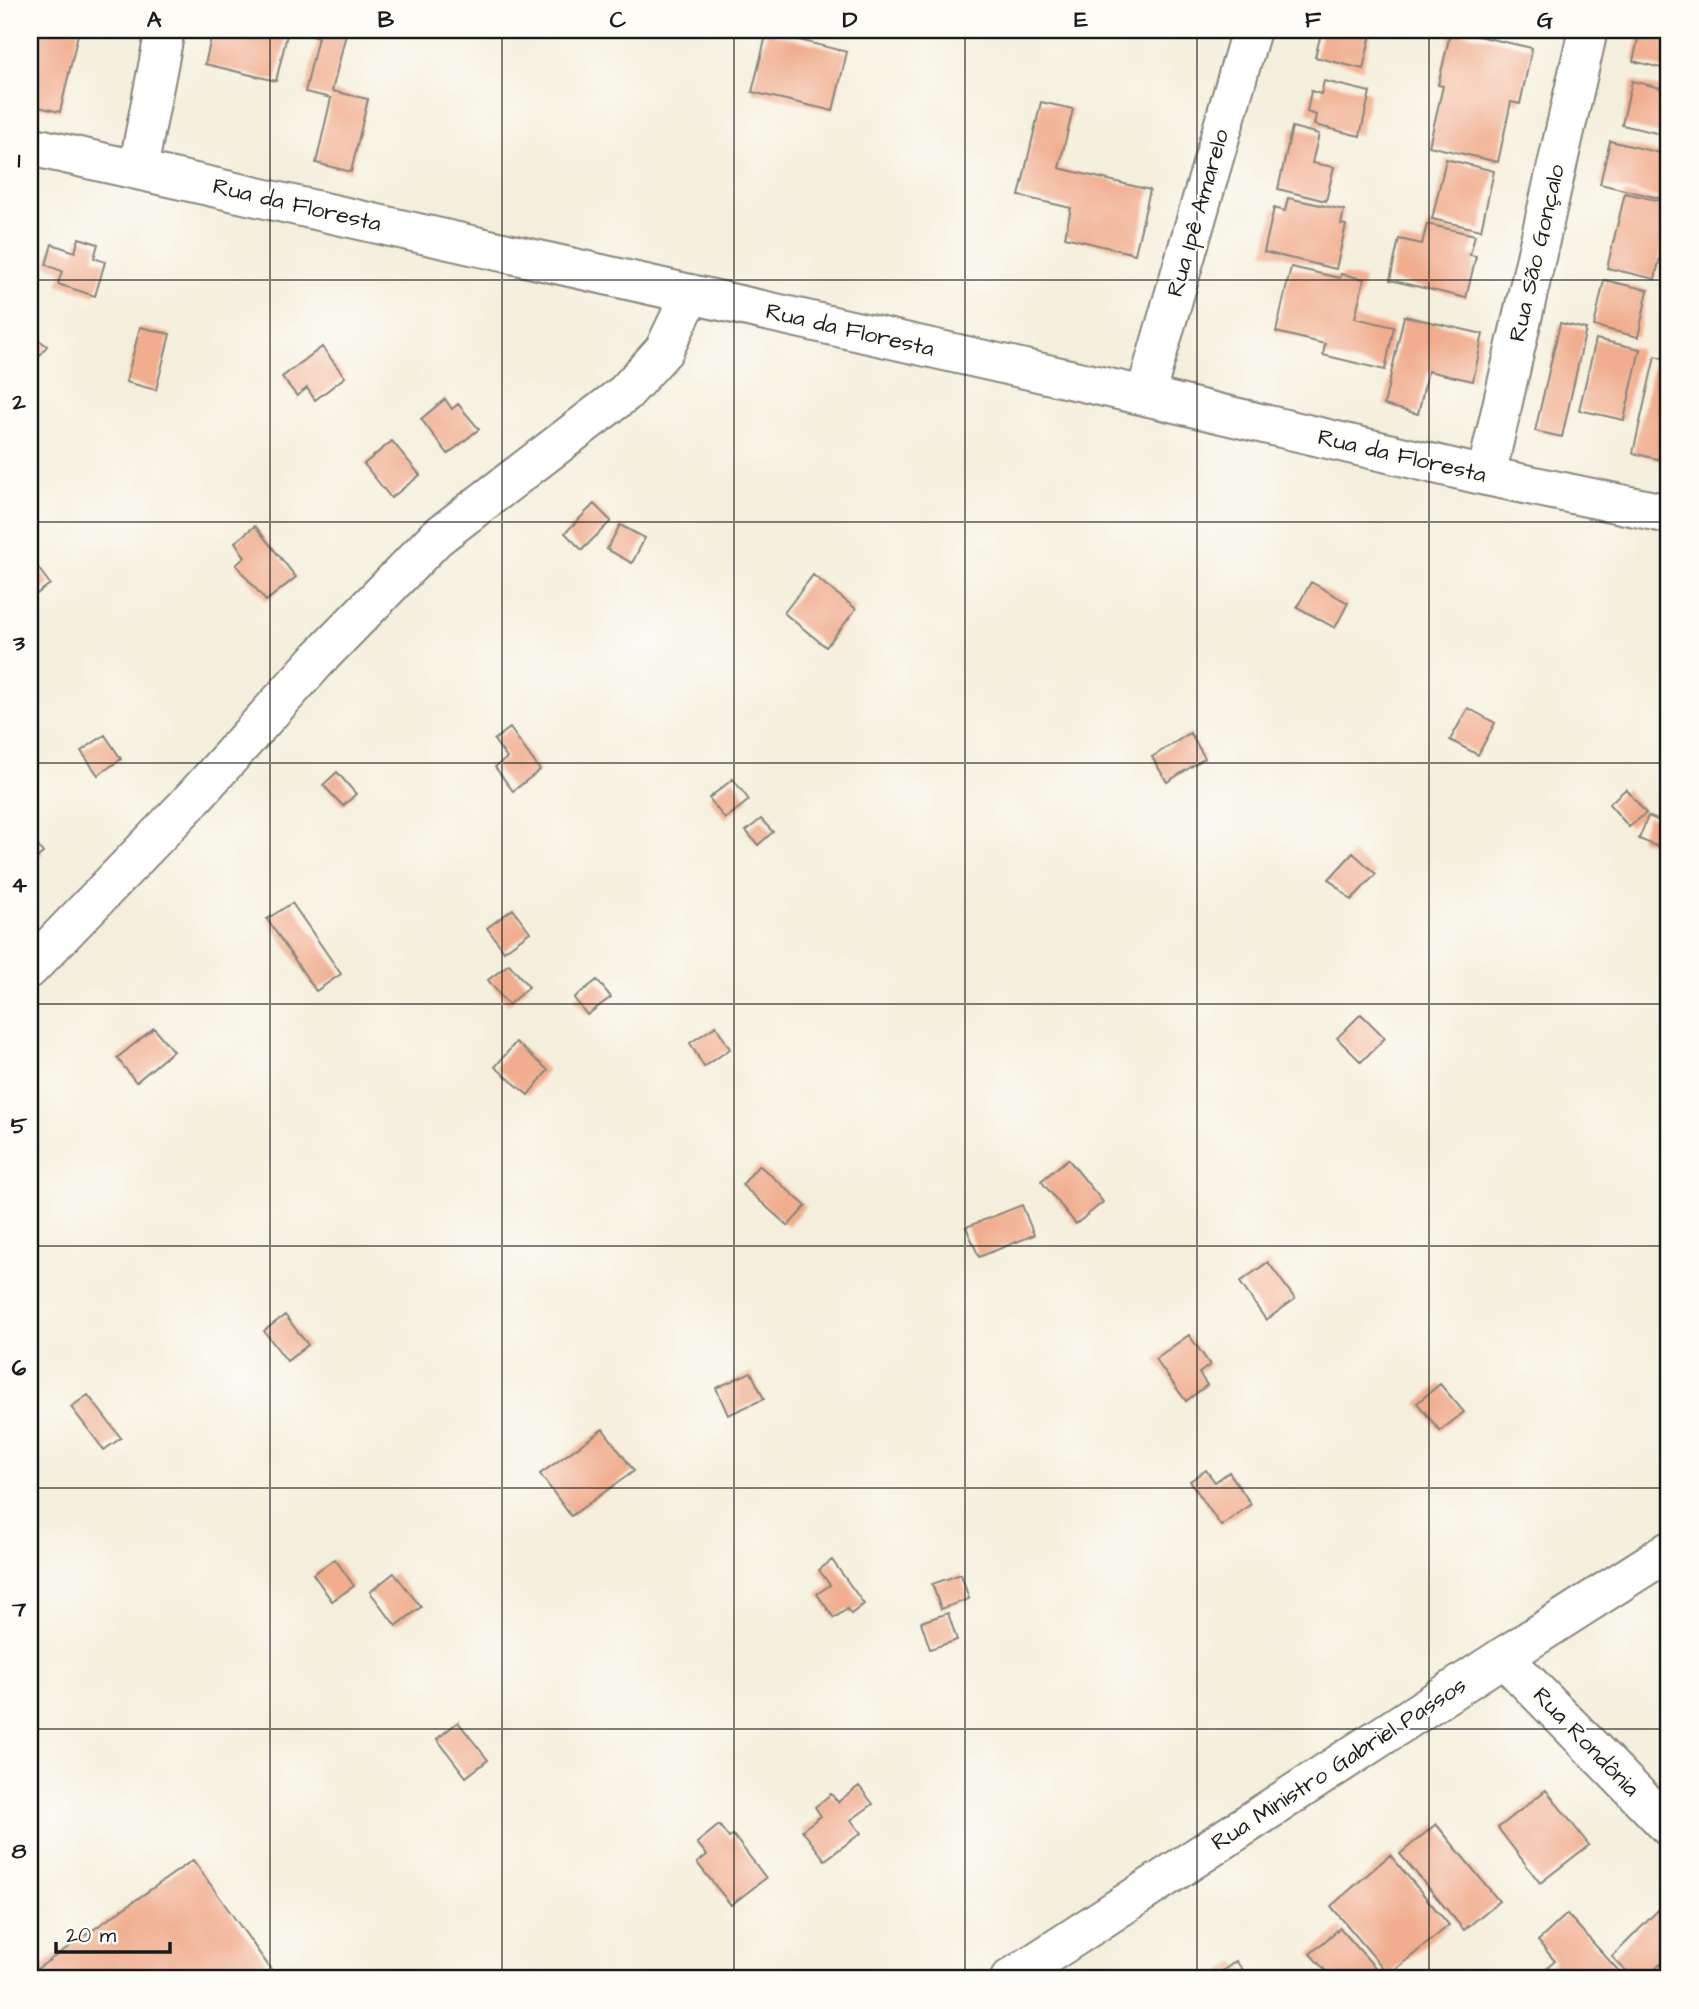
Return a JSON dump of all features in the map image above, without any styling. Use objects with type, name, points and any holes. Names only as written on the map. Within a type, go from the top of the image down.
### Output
[{"type":"street","points":[[138,169],[165,30]]},
{"type":"street","name":"Rua Ipê Amarelo","points":[[1145,396],[1251,30]]},
{"type":"street","name":"Rua São Gonçalo","points":[[1486,476],[1588,30]]},
{"type":"street","name":"Rua da Floresta","points":[[30,146],[1145,396],[1486,476],[1669,514]]},
{"type":"street","points":[[30,968],[186,806],[320,657],[436,538],[625,393],[664,350],[691,294]]},
{"type":"street","name":"Rua Ministro Gabriel Passos","points":[[1010,1979],[1669,1551]]},
{"type":"street","name":"Rua Rondônia","points":[[1503,1657],[1669,1827]]},
{"type":"building","points":[[33,30],[79,30],[60,112],[30,105],[30,44]]},
{"type":"building","points":[[213,30],[266,30],[287,35],[276,81],[205,64]]},
{"type":"building","points":[[300,30],[347,30],[332,91],[368,99],[351,172],[316,163],[331,98],[305,92],[318,37],[299,33]]},
{"type":"building","points":[[1322,30],[1372,30],[1363,69],[1315,57]]},
{"type":"building","points":[[1451,30],[1532,48],[1520,104],[1511,102],[1498,162],[1429,146],[1443,86],[1438,85]]},
{"type":"building","points":[[1640,30],[1669,30],[1669,70],[1633,61]]},
{"type":"building","points":[[767,32],[847,52],[833,111],[752,92]]},
{"type":"building","points":[[1324,81],[1370,92],[1360,136],[1314,125],[1316,115],[1307,112],[1311,91],[1321,94]]},
{"type":"building","points":[[1632,81],[1669,90],[1669,136],[1622,125]]},
{"type":"building","points":[[1041,102],[1073,109],[1059,168],[1150,190],[1135,254],[1065,237],[1071,208],[1019,196]]},
{"type":"building","points":[[1292,127],[1319,134],[1312,163],[1334,167],[1326,201],[1278,189]]},
{"type":"building","points":[[1610,141],[1669,155],[1663,199],[1600,184]]},
{"type":"building","points":[[1446,159],[1494,171],[1481,230],[1432,219]]},
{"type":"building","points":[[1625,193],[1669,203],[1669,217],[1655,279],[1607,268]]},
{"type":"building","points":[[1288,198],[1344,210],[1341,224],[1346,225],[1336,269],[1264,252],[1274,208],[1285,211]]},
{"type":"building","points":[[1427,224],[1475,235],[1470,255],[1476,256],[1466,298],[1390,280],[1399,239],[1422,244]]},
{"type":"building","points":[[79,238],[98,244],[94,258],[105,262],[95,296],[58,284],[62,271],[46,265],[52,244],[75,252]]},
{"type":"building","points":[[1291,267],[1340,278],[1341,274],[1364,279],[1355,318],[1394,327],[1385,370],[1323,355],[1325,344],[1276,332]]},
{"type":"building","points":[[1604,280],[1648,290],[1638,337],[1594,326]]},
{"type":"building","points":[[1404,316],[1483,334],[1473,381],[1428,371],[1418,414],[1384,405]]},
{"type":"building","points":[[1560,323],[1586,329],[1562,437],[1535,431]]},
{"type":"building","points":[[140,327],[170,334],[156,390],[126,382]]},
{"type":"building","points":[[30,333],[47,346],[30,369]]},
{"type":"building","points":[[1596,339],[1640,349],[1624,420],[1579,410]]},
{"type":"building","points":[[322,347],[345,377],[315,400],[307,388],[297,396],[282,377]]},
{"type":"building","points":[[1655,356],[1669,360],[1669,462],[1633,453]]},
{"type":"building","points":[[445,399],[452,409],[458,404],[479,429],[448,454],[421,419]]},
{"type":"building","points":[[392,441],[420,475],[391,498],[364,464]]},
{"type":"building","points":[[594,504],[611,521],[582,550],[565,533]]},
{"type":"building","points":[[620,525],[645,538],[632,563],[607,549]]},
{"type":"building","points":[[255,526],[296,577],[266,601],[236,565],[245,557],[235,542]]},
{"type":"building","points":[[30,557],[50,584],[30,599]]},
{"type":"building","points":[[813,575],[856,609],[826,647],[784,613]]},
{"type":"building","points":[[1311,582],[1348,603],[1335,628],[1297,607]]},
{"type":"building","points":[[1468,708],[1495,723],[1478,755],[1450,740]]},
{"type":"building","points":[[510,728],[540,770],[513,791],[495,767],[507,758],[494,740]]},
{"type":"building","points":[[1190,733],[1205,758],[1167,782],[1152,757]]},
{"type":"building","points":[[105,735],[121,759],[98,775],[81,751]]},
{"type":"building","points":[[337,772],[356,794],[343,806],[323,785]]},
{"type":"building","points":[[733,779],[749,800],[725,819],[709,798]]},
{"type":"building","points":[[1626,789],[1646,813],[1629,827],[1609,804]]},
{"type":"building","points":[[1648,816],[1669,825],[1669,837],[1664,849],[1639,839]]},
{"type":"building","points":[[761,819],[773,832],[758,845],[746,831]]},
{"type":"building","points":[[30,835],[43,853],[30,863]]},
{"type":"building","points":[[1353,853],[1376,874],[1351,900],[1329,879]]},
{"type":"building","points":[[292,903],[341,974],[316,991],[267,919]]},
{"type":"building","points":[[513,909],[530,932],[504,951],[487,928]]},
{"type":"building","points":[[509,964],[529,987],[508,1005],[488,980]]},
{"type":"building","points":[[597,980],[611,997],[587,1015],[574,998]]},
{"type":"building","points":[[1361,1014],[1385,1038],[1361,1062],[1337,1038]]},
{"type":"building","points":[[716,1026],[730,1049],[704,1067],[690,1043]]},
{"type":"building","points":[[154,1028],[173,1051],[136,1082],[117,1058]]},
{"type":"building","points":[[516,1042],[548,1070],[528,1095],[495,1067]]},
{"type":"building","points":[[1068,1159],[1103,1202],[1076,1224],[1041,1181]]},
{"type":"building","points":[[759,1165],[806,1206],[788,1226],[742,1185]]},
{"type":"building","points":[[1022,1205],[1034,1235],[979,1257],[966,1227]]},
{"type":"building","points":[[1268,1262],[1295,1299],[1266,1320],[1240,1282]]},
{"type":"building","points":[[285,1315],[308,1345],[287,1361],[264,1331]]},
{"type":"building","points":[[1189,1335],[1210,1365],[1199,1373],[1207,1385],[1186,1401],[1155,1359]]},
{"type":"building","points":[[751,1372],[764,1399],[728,1415],[716,1388]]},
{"type":"building","points":[[1440,1384],[1464,1412],[1440,1431],[1417,1403]]},
{"type":"building","points":[[88,1395],[121,1438],[104,1450],[71,1407]]},
{"type":"building","points":[[603,1429],[634,1471],[571,1516],[540,1474]]},
{"type":"building","points":[[1206,1470],[1215,1482],[1229,1472],[1251,1504],[1221,1526],[1190,1481]]},
{"type":"building","points":[[335,1559],[354,1586],[332,1601],[313,1574]]},
{"type":"building","points":[[832,1560],[864,1604],[851,1614],[847,1609],[834,1618],[817,1594],[830,1585],[819,1570]]},
{"type":"building","points":[[394,1573],[421,1607],[396,1626],[370,1592]]},
{"type":"building","points":[[961,1574],[969,1599],[941,1609],[932,1584]]},
{"type":"building","points":[[948,1613],[957,1640],[930,1649],[921,1622]]},
{"type":"building","points":[[458,1722],[488,1760],[466,1777],[437,1739]]},
{"type":"building","points":[[859,1786],[873,1804],[851,1820],[861,1833],[825,1860],[802,1830],[821,1816],[815,1807],[831,1794],[838,1802]]},
{"type":"building","points":[[1546,1790],[1589,1845],[1540,1883],[1498,1828]]},
{"type":"building","points":[[1436,1824],[1499,1901],[1464,1930],[1400,1854]]},
{"type":"building","points":[[719,1825],[729,1838],[733,1835],[766,1878],[731,1905],[697,1863],[707,1855],[697,1843]]},
{"type":"building","points":[[1390,1855],[1449,1925],[1389,1975],[1331,1906]]},
{"type":"building","points":[[193,1860],[278,1979],[44,1979],[37,1969]]},
{"type":"building","points":[[1669,1899],[1669,1955],[1646,1979],[1634,1979],[1612,1957]]},
{"type":"building","points":[[1567,1914],[1626,1979],[1535,1979],[1555,1961],[1538,1941]]},
{"type":"building","points":[[1340,1928],[1381,1974],[1375,1979],[1333,1979],[1310,1954]]},
{"type":"building","points":[[1236,1961],[1250,1979],[1212,1979]]},
{"type":"building","points":[[288,1972],[293,1979],[278,1979]]}]
